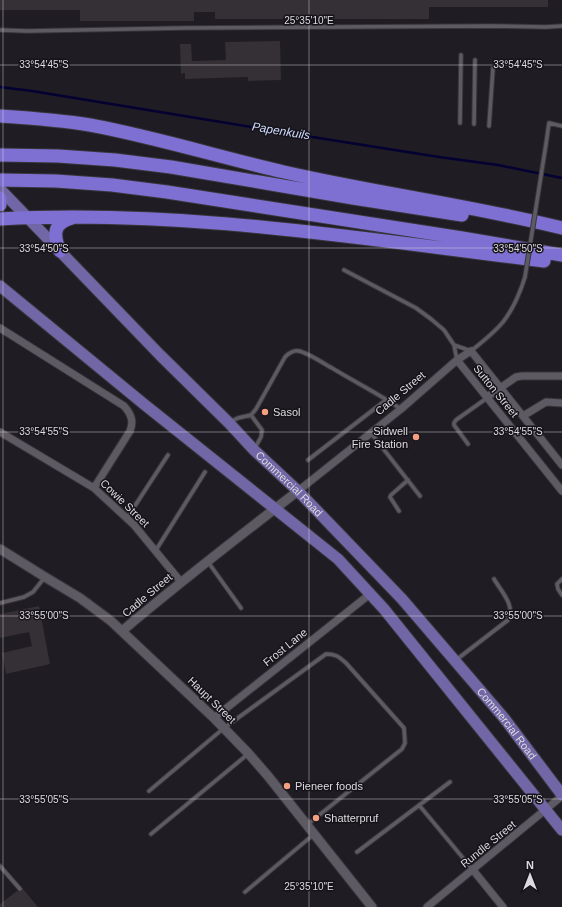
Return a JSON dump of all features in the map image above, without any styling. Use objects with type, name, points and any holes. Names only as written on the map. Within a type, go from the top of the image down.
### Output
[{"type":"highway","points":[[0,116],[90,125],[284,172],[448,204],[562,229]]},
{"type":"highway","points":[[0,154],[58,156],[157,165],[353,198],[562,229]]},
{"type":"highway","points":[[0,180],[56,181],[112,185],[167,192],[562,255]]},
{"type":"highway","points":[[0,198],[0,205]]},
{"type":"highway","points":[[0,219],[28,217],[76,217],[200,221],[562,263]]},
{"type":"highway","points":[[60,251],[56,240],[56,230],[61,223],[76,217]]},
{"type":"main road","name":"Commercial Road","points":[[0,189],[160,355],[229,423],[254,450],[298,491],[402,599],[504,718],[562,796]]},
{"type":"main road","points":[[0,286],[145,405],[338,559],[384,609],[562,830]]},
{"type":"street","points":[[1,331],[124,406],[128,410],[132,417],[130,431],[94,488]]},
{"type":"street","name":"Cadle Street","points":[[122,631],[207,561],[401,409],[458,360],[471,351]]},
{"type":"street","name":"Sutton Street","points":[[471,351],[561,460]]},
{"type":"street","name":"Sutton Street","points":[[458,360],[562,491]]},
{"type":"street","points":[[487,397],[512,379],[519,376],[562,376]]},
{"type":"street","points":[[524,416],[544,403],[562,403]]},
{"type":"street","name":"Cowie Street","points":[[0,432],[94,488],[127,518],[156,550],[181,582]]},
{"type":"street","name":"Haupt Street","points":[[0,549],[80,598],[111,621],[214,718],[248,753],[372,907]]},
{"type":"street","name":"Frost Lane","points":[[214,718],[370,594]]},
{"type":"street","name":"Rundle Street","points":[[428,907],[562,796]]},
{"type":"street","points":[[473,870],[503,907]]},
{"type":"lane","points":[[0,30],[562,26]]},
{"type":"lane","points":[[460,123],[461,55]]},
{"type":"lane","points":[[474,124],[475,60]]},
{"type":"lane","points":[[489,126],[492,68]]},
{"type":"lane","name":"Cadle Street","points":[[471,351],[503,322],[516,301],[525,277],[549,124],[562,126]]},
{"type":"lane","points":[[344,270],[432,318],[444,330],[454,345],[458,360]]},
{"type":"lane","points":[[454,345],[471,351]]},
{"type":"lane","points":[[229,423],[238,418],[251,415],[256,409],[285,357],[291,352],[295,351],[303,353],[320,362],[401,409]]},
{"type":"lane","points":[[468,444],[454,423],[487,397]]},
{"type":"lane","points":[[308,460],[386,400]]},
{"type":"lane","points":[[251,415],[260,426],[262,432],[254,450]]},
{"type":"lane","points":[[371,433],[420,496]]},
{"type":"lane","points":[[127,518],[168,455]]},
{"type":"lane","points":[[156,550],[204,472]]},
{"type":"lane","points":[[398,511],[390,497],[408,480]]},
{"type":"lane","points":[[207,561],[241,608]]},
{"type":"lane","points":[[0,603],[24,598],[33,592],[45,577]]},
{"type":"lane","points":[[455,661],[508,620],[511,615],[510,604],[494,579]]},
{"type":"lane","points":[[562,579],[557,584],[562,595]]},
{"type":"lane","points":[[149,791],[224,728],[326,654],[333,654],[346,663],[404,728],[405,743],[402,749],[307,825]]},
{"type":"lane","points":[[151,834],[248,753]]},
{"type":"lane","points":[[358,852],[450,782]]},
{"type":"lane","points":[[419,805],[473,870]]},
{"type":"lane","points":[[245,892],[314,835]]},
{"type":"lane","points":[[0,866],[20,889]]},
{"type":"building","points":[[0,0],[548,0],[548,7],[429,7],[429,19],[215,19],[215,12],[194,12],[194,21],[80,21],[80,10],[0,10]]},
{"type":"building","points":[[280,41],[281,80],[248,81],[248,77],[185,79],[185,73],[181,74],[180,44],[191,44],[192,61],[226,60],[225,42]]},
{"type":"building","points":[[39,606],[50,664],[6,674],[2,653],[32,646],[29,632],[0,638],[0,614]]},
{"type":"building","points":[[23,889],[38,907],[0,907],[0,904],[17,891],[21,892]]},
{"type":"waterway","name":"Papenkuils","points":[[0,87],[439,157],[498,165],[562,178]]},
{"type":"place","name":"Sasol","points":[[265,412]]},
{"type":"place","name":"Sidwell Fire Station","points":[[416,437]]},
{"type":"place","name":"Pieneer foods","points":[[287,786]]},
{"type":"place","name":"Shatterpruf","points":[[316,818]]}]
